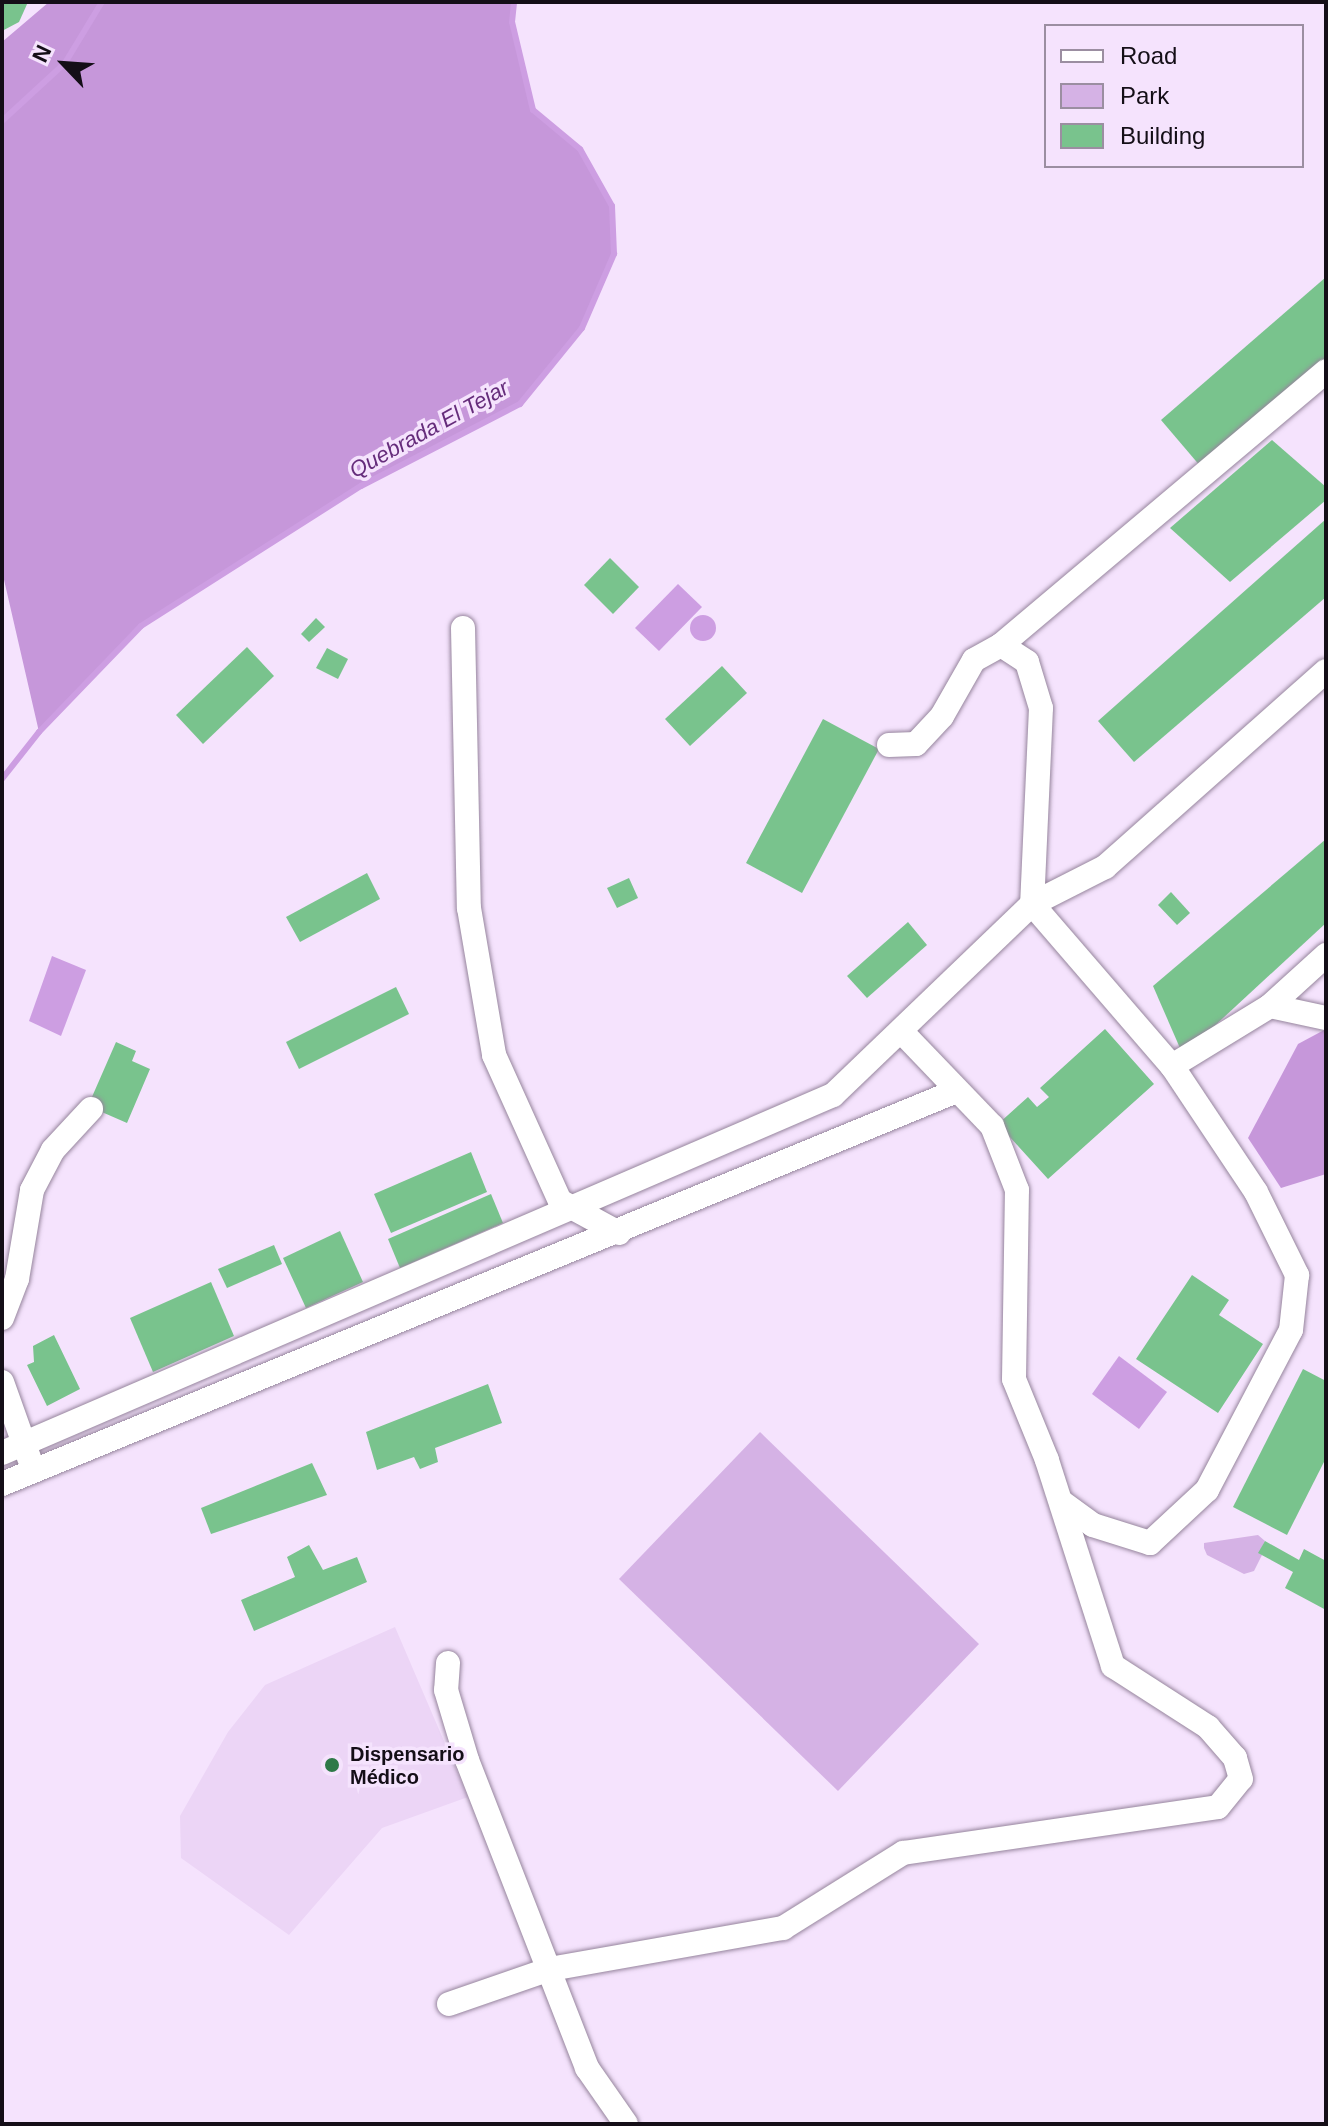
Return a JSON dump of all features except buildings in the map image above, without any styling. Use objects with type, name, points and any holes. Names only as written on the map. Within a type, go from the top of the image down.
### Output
[{"type":"street","points":[[889,745],[916,744],[942,716],[974,660],[1001,645],[1326,371]]},
{"type":"street","points":[[463,628],[469,908],[494,1055],[560,1201],[570,1210],[619,1233]]},
{"type":"street","points":[[1001,645],[1027,662],[1041,708],[1032,904],[1172,1066],[1256,1192],[1297,1275],[1291,1330],[1207,1490],[1150,1543],[1093,1525],[1061,1502]]},
{"type":"street","points":[[13,1449],[453,1263],[833,1095],[1032,904],[1105,867],[1326,671]]},
{"type":"street","points":[[1172,1066],[1270,1006],[1326,955]]},
{"type":"street","points":[[1270,1006],[1326,1018]]},
{"type":"street","points":[[449,2004],[550,1969],[783,1928],[903,1853],[1218,1807],[1241,1779],[1235,1758],[1208,1727],[1113,1666],[1061,1502],[1014,1379],[1017,1190],[992,1126],[954,1092],[902,1032]]},
{"type":"street","points":[[2,1484],[467,1291],[619,1233],[954,1092]]},
{"type":"street","points":[[2,1318],[17,1279],[32,1190],[53,1150],[91,1109]]},
{"type":"street","points":[[453,1263],[467,1291]]},
{"type":"street","points":[[2,1382],[13,1449],[35,1471]]},
{"type":"street","points":[[448,1663],[446,1690],[467,1760],[587,2068],[626,2124]]},
{"type":"shaded area","points":[[49,2],[514,2],[512,22],[533,110],[580,149],[612,206],[614,254],[582,328],[520,404],[361,486],[141,626],[39,732],[2,571],[2,42]]},
{"type":"shaded area","points":[[678,584],[702,607],[659,651],[635,628]]},
{"type":"shaded area","points":[[703,615],[713,618],[716,628],[713,638],[703,641],[693,638],[690,628],[693,618]]},
{"type":"shaded area","points":[[52,956],[86,970],[61,1036],[29,1021]]},
{"type":"shaded area","points":[[1326,1029],[1326,1174],[1281,1188],[1248,1138],[1298,1044]]},
{"type":"shaded area","points":[[1119,1356],[1167,1392],[1139,1429],[1092,1394]]},
{"type":"shaded area","name":"Dispensario Médico","points":[[395,1627],[468,1797],[382,1828],[289,1935],[181,1858],[180,1816],[228,1732],[265,1685]]},
{"type":"green space","points":[[760,1432],[979,1644],[838,1791],[619,1579]]},
{"type":"green space","points":[[1258,1535],[1265,1541],[1259,1553],[1262,1555],[1254,1571],[1244,1574],[1207,1555],[1204,1548],[1204,1543]]},
{"type":"waterway","points":[[2,121],[65,63],[102,2]]},
{"type":"waterway","name":"Quebrada El Tejar","points":[[2,779],[39,732],[141,626],[361,486],[520,404],[582,328],[614,254],[612,206],[580,149],[533,110],[512,22],[514,2]]},
{"type":"place","name":"Dispensario Médico","points":[[332,1765]]}]
